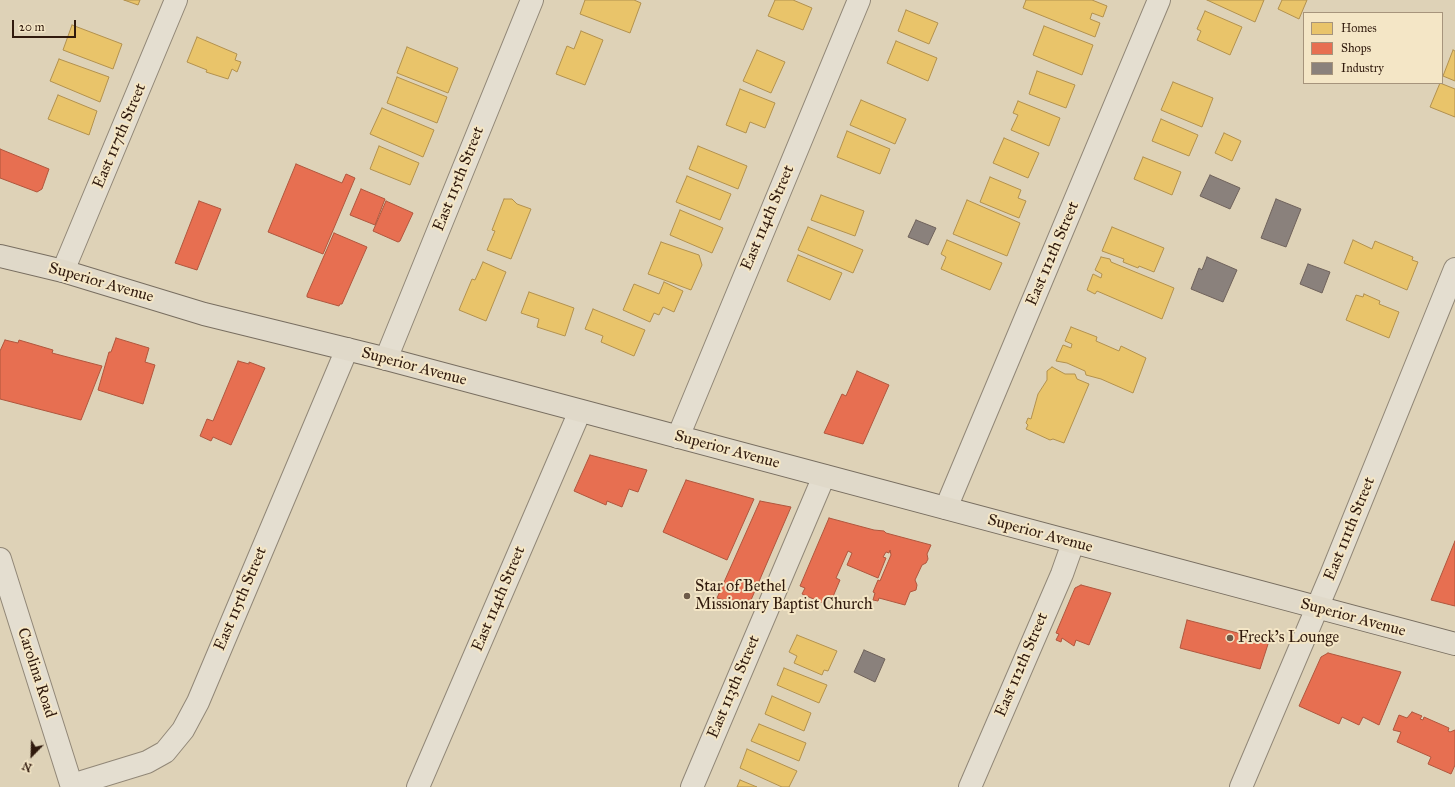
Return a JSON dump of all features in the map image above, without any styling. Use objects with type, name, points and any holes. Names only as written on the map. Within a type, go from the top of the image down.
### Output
[{"type":"main road","name":"Superior Avenue","points":[[0,256],[63,271],[204,314],[386,359],[1455,644]]},
{"type":"street","name":"East 117th Street","points":[[63,271],[176,0]]},
{"type":"street","name":"East 115th Street","points":[[386,359],[532,0]]},
{"type":"street","name":"East 114th Street","points":[[678,437],[859,0]]},
{"type":"street","name":"East 112th Street","points":[[946,508],[1159,0]]},
{"type":"street","name":"East 111th Street","points":[[1241,787],[1317,608],[1455,269]]},
{"type":"street","name":"East 115th Street","points":[[72,786],[147,762],[165,752],[183,730],[198,702],[347,349]]},
{"type":"street","name":"East 114th Street","points":[[418,787],[580,411]]},
{"type":"street","name":"East 113th Street","points":[[692,787],[824,476]]},
{"type":"street","name":"East 112th Street","points":[[970,787],[1062,574],[1073,543]]},
{"type":"street","name":"Carolina Road","points":[[0,559],[72,786]]},
{"type":"building: Homes","points":[[124,0],[140,0],[138,5]]},
{"type":"building: Homes","points":[[585,0],[634,0],[641,3],[630,33],[580,14]]},
{"type":"building: Homes","points":[[775,0],[793,0],[812,8],[803,30],[768,16]]},
{"type":"building: Homes","points":[[1026,0],[1092,0],[1107,6],[1103,17],[1092,13],[1090,19],[1100,23],[1095,37],[1023,8]]},
{"type":"building: Homes","points":[[1207,0],[1264,0],[1255,22]]},
{"type":"building: Homes","points":[[1282,0],[1307,0],[1299,19],[1278,9]]},
{"type":"building: Homes","points":[[906,10],[938,23],[929,44],[898,31]]},
{"type":"building: Homes","points":[[1205,11],[1242,27],[1230,55],[1197,40],[1201,31],[1197,29]]},
{"type":"building: Homes","points":[[72,25],[122,44],[113,69],[63,50]]},
{"type":"building: Homes","points":[[1044,26],[1093,45],[1082,75],[1033,55]]},
{"type":"building: Homes","points":[[581,31],[603,40],[585,85],[556,74],[567,46],[574,49]]},
{"type":"building: Homes","points":[[197,37],[237,54],[235,60],[241,62],[237,72],[232,69],[228,79],[206,72],[207,70],[187,62]]},
{"type":"building: Homes","points":[[896,41],[937,58],[928,81],[887,63]]},
{"type":"building: Homes","points":[[407,47],[458,68],[448,93],[397,73]]},
{"type":"building: Homes","points":[[757,50],[785,62],[771,93],[743,81]]},
{"type":"building: Homes","points":[[1453,50],[1455,51],[1455,81],[1443,76]]},
{"type":"building: Homes","points":[[59,59],[109,77],[100,102],[50,81]]},
{"type":"building: Homes","points":[[1037,71],[1075,85],[1066,108],[1029,94]]},
{"type":"building: Homes","points":[[397,77],[447,97],[437,123],[387,103]]},
{"type":"building: Homes","points":[[1173,82],[1213,98],[1202,127],[1161,110]]},
{"type":"building: Homes","points":[[1440,84],[1455,89],[1455,117],[1430,107]]},
{"type":"building: Homes","points":[[740,89],[775,103],[765,128],[750,122],[746,133],[726,125]]},
{"type":"building: Homes","points":[[58,95],[97,111],[89,135],[48,119]]},
{"type":"building: Homes","points":[[861,100],[906,119],[895,144],[850,125]]},
{"type":"building: Homes","points":[[1018,101],[1060,118],[1049,146],[1011,130],[1018,115],[1013,113]]},
{"type":"building: Homes","points":[[382,108],[434,130],[423,157],[370,134]]},
{"type":"building: Homes","points":[[1161,119],[1198,135],[1189,156],[1152,141]]},
{"type":"building: Homes","points":[[847,131],[890,149],[880,174],[837,157]]},
{"type":"building: Homes","points":[[1224,133],[1241,141],[1232,161],[1215,153]]},
{"type":"building: Homes","points":[[1004,138],[1039,153],[1028,178],[993,163]]},
{"type":"building: Homes","points":[[379,146],[419,163],[410,185],[370,169]]},
{"type":"building: Homes","points":[[698,146],[747,166],[738,189],[689,169]]},
{"type":"building: Homes","points":[[1143,157],[1181,172],[1172,195],[1134,179]]},
{"type":"building: Homes","points":[[687,176],[731,194],[720,220],[676,202]]},
{"type":"building: Homes","points":[[990,177],[1021,190],[1018,198],[1026,201],[1019,218],[980,202]]},
{"type":"building: Homes","points":[[821,195],[864,211],[855,236],[811,220]]},
{"type":"building: Homes","points":[[504,199],[512,199],[517,204],[531,209],[511,259],[487,250],[495,231],[492,230]]},
{"type":"building: Homes","points":[[967,200],[1020,223],[1007,256],[953,234]]},
{"type":"building: Homes","points":[[680,210],[723,228],[712,253],[670,235]]},
{"type":"building: Homes","points":[[808,227],[863,250],[853,273],[798,250]]},
{"type":"building: Homes","points":[[1112,227],[1164,248],[1154,272],[1123,262],[1124,259],[1102,251]]},
{"type":"building: Homes","points":[[947,240],[1002,263],[990,290],[941,269],[946,257],[941,254]]},
{"type":"building: Homes","points":[[1353,240],[1372,249],[1375,241],[1413,257],[1412,260],[1418,262],[1407,290],[1344,263]]},
{"type":"building: Homes","points":[[661,242],[699,255],[702,265],[691,290],[648,274]]},
{"type":"building: Homes","points":[[798,255],[842,273],[830,300],[787,281]]},
{"type":"building: Homes","points":[[1101,257],[1110,259],[1111,262],[1174,288],[1162,319],[1097,291],[1095,294],[1087,290],[1093,274],[1101,278],[1102,274],[1095,270]]},
{"type":"building: Homes","points":[[483,262],[506,272],[486,321],[459,310],[472,279],[475,280]]},
{"type":"building: Homes","points":[[664,282],[683,291],[674,312],[663,307],[659,315],[654,313],[650,322],[623,310],[634,284],[659,294]]},
{"type":"building: Homes","points":[[529,292],[574,308],[565,336],[537,327],[539,319],[521,313]]},
{"type":"building: Homes","points":[[1364,294],[1380,301],[1379,304],[1399,312],[1389,338],[1346,320],[1356,295],[1363,297]]},
{"type":"building: Homes","points":[[593,309],[645,330],[634,356],[601,342],[603,336],[585,329]]},
{"type":"building: Homes","points":[[1071,327],[1097,337],[1096,341],[1119,351],[1121,346],[1146,358],[1133,393],[1101,379],[1086,375],[1085,371],[1067,363],[1056,361],[1063,345],[1071,348],[1072,344],[1065,341]]},
{"type":"building: Homes","points":[[1052,367],[1065,374],[1075,374],[1077,379],[1089,384],[1064,443],[1053,439],[1050,440],[1026,429],[1028,425],[1026,423],[1028,418],[1031,419],[1038,394],[1047,380],[1047,371]]},
{"type":"building: Homes","points":[[797,635],[837,651],[828,671],[824,670],[822,675],[794,663],[797,656],[789,652]]},
{"type":"building: Homes","points":[[784,668],[827,685],[819,703],[777,685]]},
{"type":"building: Homes","points":[[772,696],[811,713],[804,731],[765,714]]},
{"type":"building: Homes","points":[[759,724],[806,743],[799,761],[751,741]]},
{"type":"building: Homes","points":[[747,749],[797,771],[789,787],[782,787],[740,768]]},
{"type":"building: Homes","points":[[740,780],[757,787],[737,787]]},
{"type":"building: Shops","points":[[0,149],[49,169],[42,189],[37,192],[0,178]]},
{"type":"building: Shops","points":[[296,164],[342,183],[346,174],[355,178],[323,254],[268,232]]},
{"type":"building: Shops","points":[[361,189],[385,199],[375,225],[350,215]]},
{"type":"building: Shops","points":[[199,201],[221,209],[197,270],[175,263]]},
{"type":"building: Shops","points":[[386,201],[413,213],[400,241],[398,242],[373,231]]},
{"type":"building: Shops","points":[[334,233],[367,247],[342,304],[339,306],[307,297]]},
{"type":"building: Shops","points":[[116,338],[149,348],[145,362],[155,365],[143,404],[98,390],[109,352],[111,352]]},
{"type":"building: Shops","points":[[5,340],[18,343],[19,340],[53,350],[52,353],[102,366],[81,420],[0,399],[0,351]]},
{"type":"building: Shops","points":[[238,361],[249,364],[249,362],[265,368],[231,445],[213,437],[211,441],[200,436],[207,419],[213,421]]},
{"type":"building: Shops","points":[[857,371],[889,385],[863,444],[824,433],[842,394],[846,396]]},
{"type":"building: Shops","points":[[590,455],[647,470],[638,492],[629,489],[622,507],[607,501],[606,505],[574,491]]},
{"type":"building: Shops","points":[[686,480],[754,499],[727,560],[663,532]]},
{"type":"building: Shops","points":[[760,501],[791,507],[748,607],[717,598]]},
{"type":"building: Shops","points":[[829,518],[874,530],[884,531],[886,533],[931,545],[927,554],[928,559],[926,563],[922,565],[915,580],[917,585],[916,590],[910,592],[905,605],[879,598],[878,601],[873,600],[875,593],[873,592],[878,580],[880,581],[891,555],[890,550],[889,553],[886,552],[883,557],[886,558],[878,578],[847,565],[852,553],[848,551],[836,578],[840,580],[832,599],[827,597],[825,604],[802,594],[805,588],[800,586]]},
{"type":"building: Shops","points":[[1455,541],[1455,606],[1431,600]]},
{"type":"building: Shops","points":[[1081,585],[1111,593],[1089,645],[1076,640],[1074,646],[1062,638],[1061,642],[1056,640],[1059,634],[1056,633],[1075,588]]},
{"type":"building: Shops","points":[[1187,620],[1269,641],[1260,669],[1180,648]]},
{"type":"building: Shops","points":[[1328,653],[1401,672],[1379,725],[1363,717],[1359,725],[1342,717],[1339,724],[1299,706],[1321,657]]},
{"type":"building: Shops","points":[[1412,712],[1422,716],[1420,719],[1423,720],[1424,717],[1449,728],[1448,731],[1450,732],[1455,730],[1455,765],[1451,774],[1428,764],[1431,757],[1397,742],[1401,732],[1393,730],[1399,715],[1407,718]]},
{"type":"building: Industry","points":[[1210,175],[1240,188],[1230,209],[1200,196]]},
{"type":"building: Industry","points":[[1276,199],[1301,209],[1286,247],[1261,238]]},
{"type":"building: Industry","points":[[916,220],[936,228],[928,245],[908,237]]},
{"type":"building: Industry","points":[[1207,257],[1237,270],[1223,302],[1191,289],[1199,268],[1202,270]]},
{"type":"building: Industry","points":[[1308,264],[1330,272],[1322,293],[1300,284]]},
{"type":"building: Industry","points":[[864,650],[885,659],[875,682],[854,672]]},
{"type":"place","name":"Star of Bethel Missionary Baptist Church","points":[[687,596]]},
{"type":"place","name":"Freck's Lounge","points":[[1230,638]]}]
